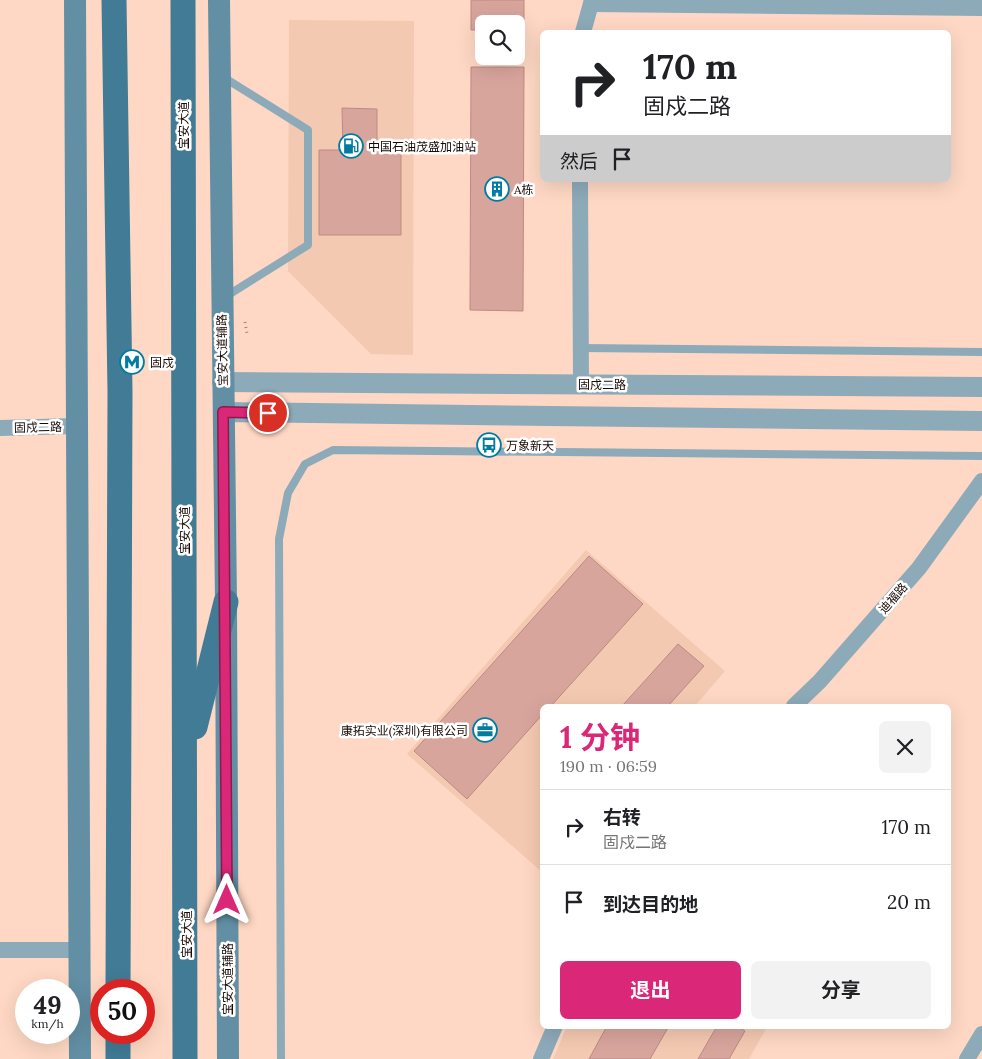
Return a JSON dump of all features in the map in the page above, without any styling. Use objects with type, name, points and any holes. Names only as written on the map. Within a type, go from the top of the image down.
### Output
[{"type":"main road","points":[[75,0],[80,1059]]},
{"type":"main road","points":[[114,0],[120,392],[118,979]]},
{"type":"main road","name":"宝安大道","points":[[183,0],[186,764],[185,1059]]},
{"type":"main road","name":"宝安大道辅路","points":[[219,0],[226,602],[228,1059]]},
{"type":"main road","points":[[186,764],[226,602]]},
{"type":"main road","points":[[118,1044],[118,1059]]},
{"type":"street","points":[[584,30],[592,2],[982,8]]},
{"type":"street","points":[[580,182],[581,384]]},
{"type":"street","name":"固戍二路","points":[[222,382],[982,387]]},
{"type":"street","points":[[223,412],[982,420]]},
{"type":"street","name":"固戍二路","points":[[0,428],[76,426]]},
{"type":"street","name":"迪福路","points":[[796,704],[820,681],[920,568],[982,481]]},
{"type":"street","points":[[0,950],[80,950]]},
{"type":"street","points":[[541,1059],[554,1029]]},
{"type":"street","points":[[968,1059],[982,1034]]},
{"type":"lane","points":[[220,74],[308,130],[308,245],[222,299]]},
{"type":"lane","points":[[581,348],[982,352]]},
{"type":"lane","points":[[281,1059],[279,539],[288,493],[305,464],[333,450],[982,456]]},
{"type":"shaded area","name":"中国石油茂盛加油站","points":[[289,20],[414,21],[413,355],[371,354],[288,271]]},
{"type":"shaded area","name":"康拓实业(深圳)有限公司","points":[[586,550],[725,671],[697,704],[540,704],[540,870],[407,754]]},
{"type":"shaded area","points":[[566,1029],[766,1029],[749,1059],[553,1059]]},
{"type":"building","points":[[471,0],[524,0],[524,15],[475,15],[475,30],[471,30]]},
{"type":"building","name":"A栋","points":[[471,67],[524,67],[523,311],[470,310]]},
{"type":"building","points":[[342,108],[377,109],[377,150],[401,150],[401,235],[319,235],[319,150],[343,150]]},
{"type":"building","points":[[589,556],[643,604],[553,704],[540,704],[540,717],[467,799],[414,751]]},
{"type":"building","points":[[678,644],[704,666],[670,704],[624,704]]},
{"type":"building","points":[[605,1029],[667,1029],[650,1059],[589,1059]]},
{"type":"building","points":[[715,1029],[741,1029],[745,1031],[729,1059],[698,1059]]},
{"type":"place","name":"中国石油茂盛加油站","points":[[351,146]]},
{"type":"place","name":"A栋","points":[[497,189]]},
{"type":"place","name":"固戍","points":[[132,362]]},
{"type":"place","name":"万象新天","points":[[489,445]]},
{"type":"place","name":"康拓实业(深圳)有限公司","points":[[485,730]]},
{"type":"route","points":[[227,900],[223,412],[268,413]]}]
